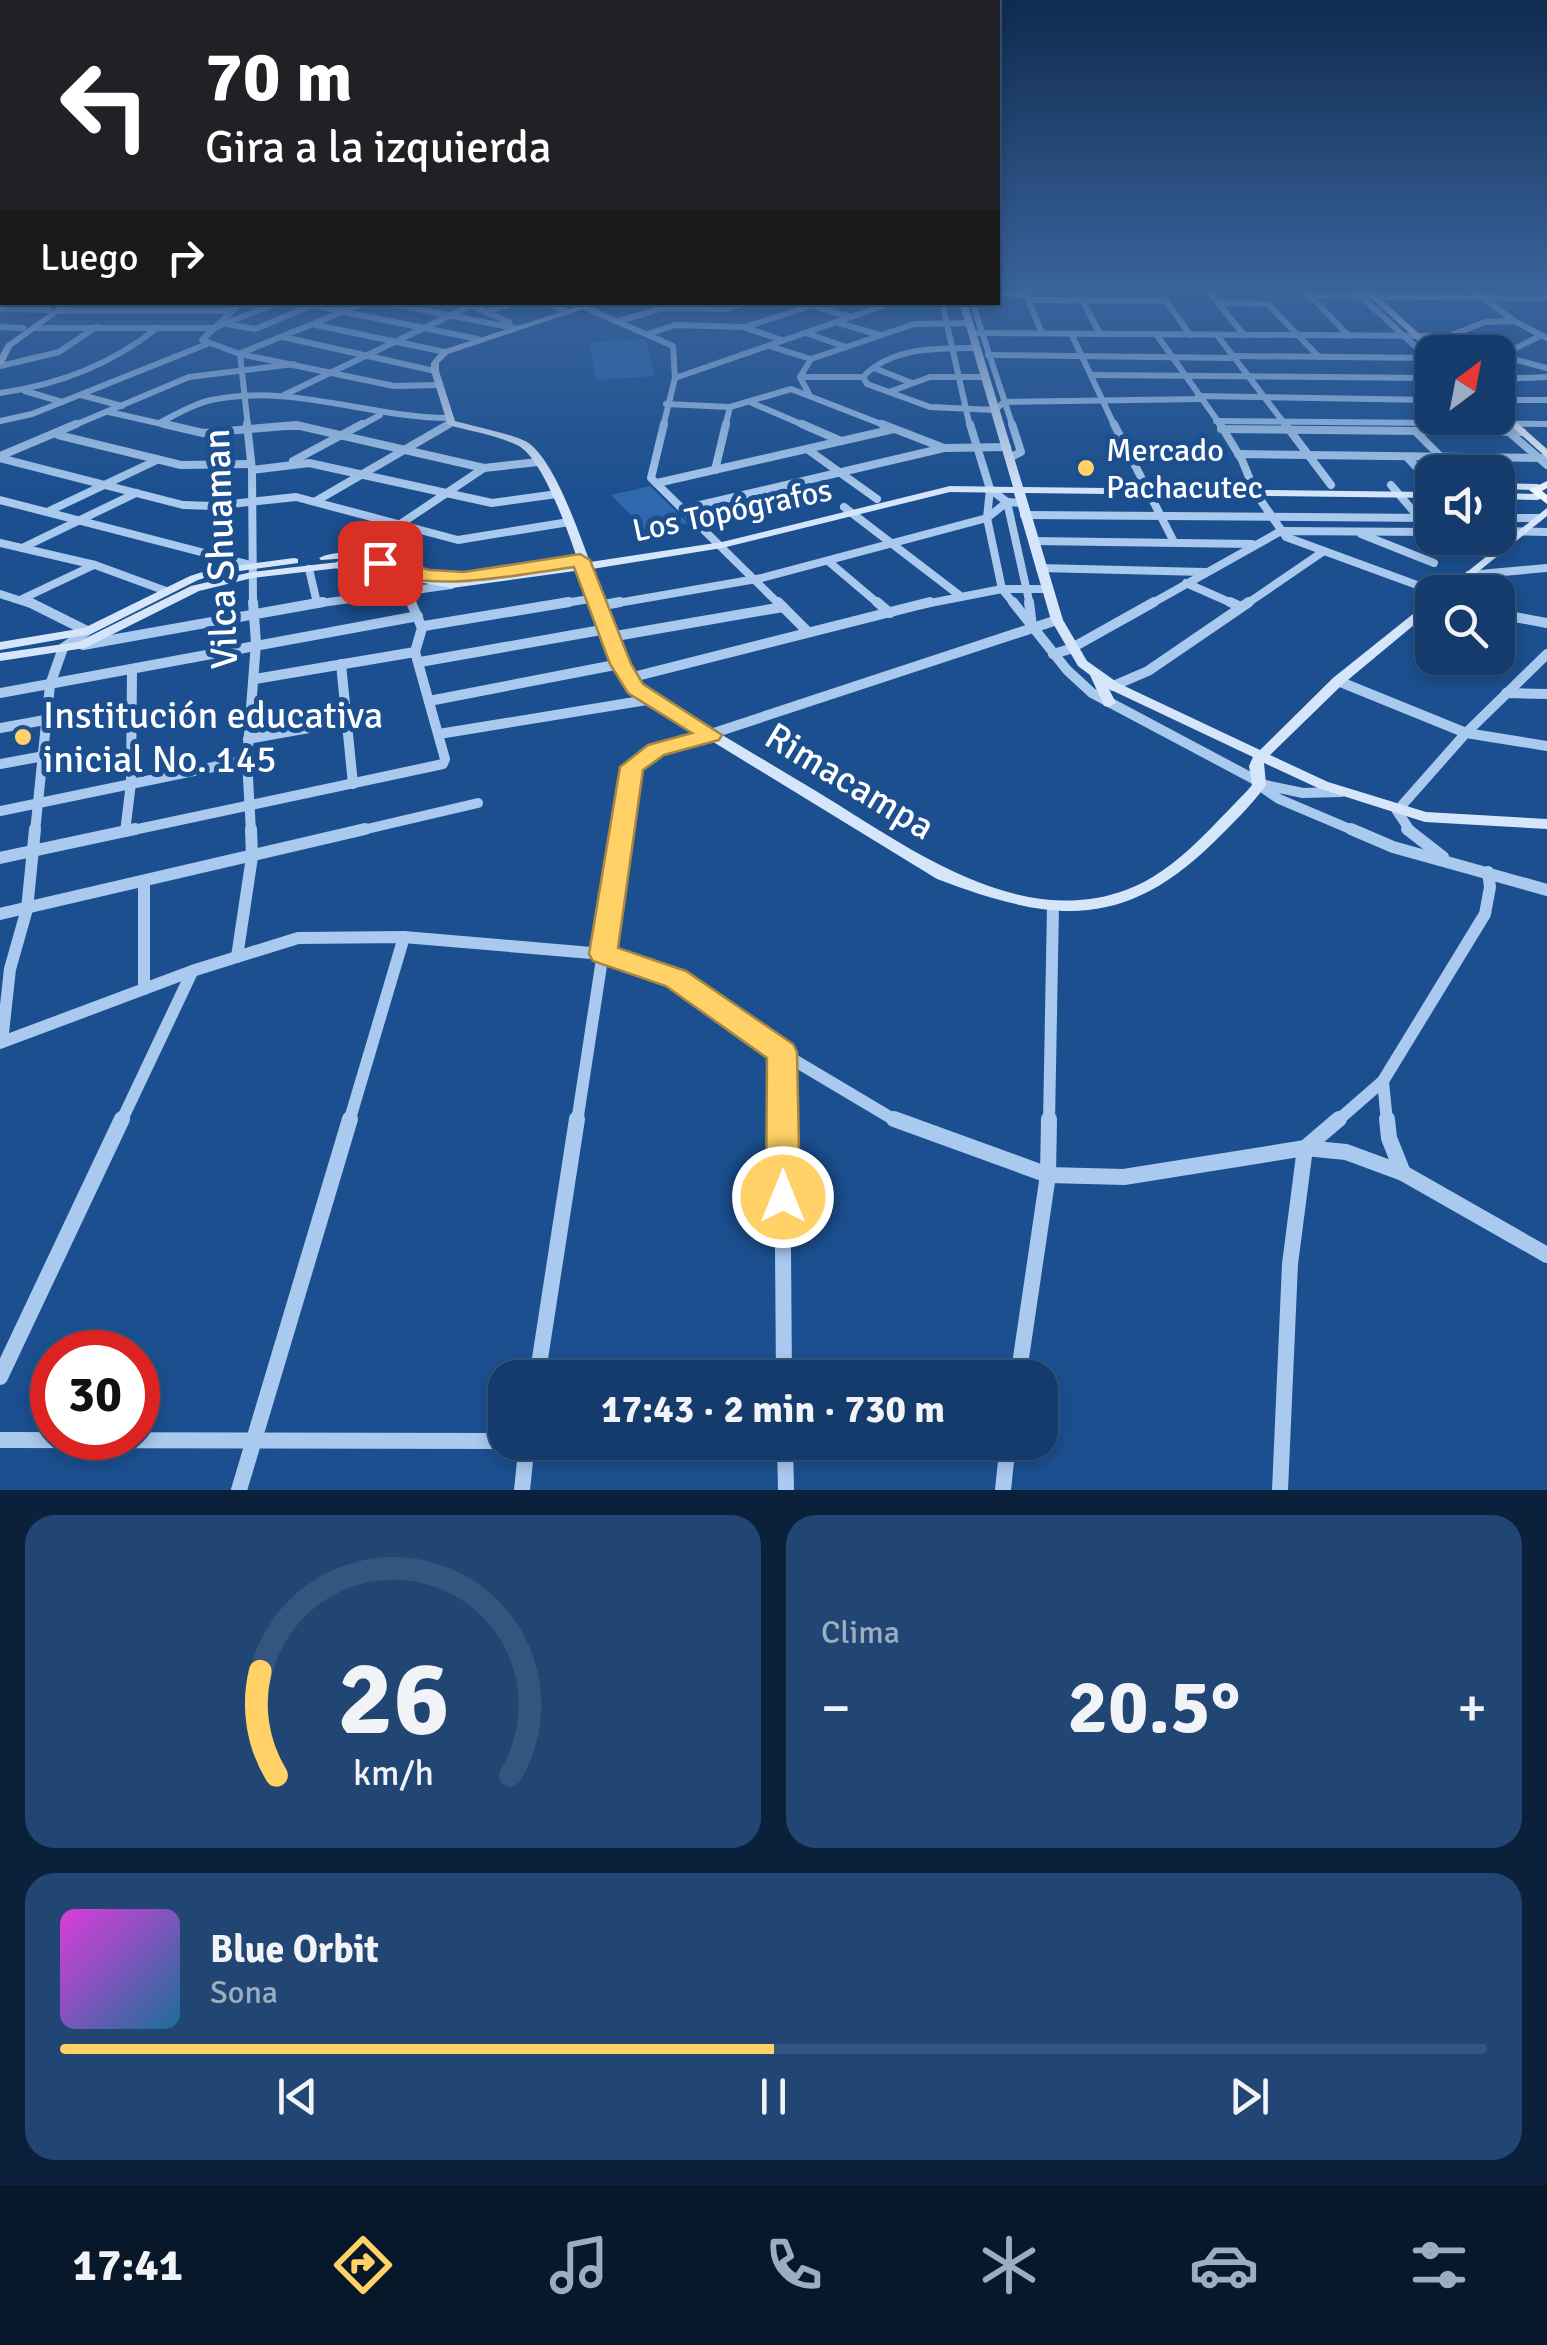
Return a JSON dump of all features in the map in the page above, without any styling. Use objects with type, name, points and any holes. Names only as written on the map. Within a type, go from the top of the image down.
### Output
[{"type":"main road","points":[[442,356],[434,370],[448,422]]},
{"type":"main road","points":[[983,356],[985,377],[1000,406],[1008,452],[1057,620],[1070,649],[1096,674],[1259,758],[1397,811],[1458,821],[1547,824]]},
{"type":"main road","name":"Rimacampa","points":[[448,422],[524,444],[538,462],[558,494],[608,633],[635,688],[942,875],[1028,903],[1104,903],[1154,884],[1259,785]]},
{"type":"main road","points":[[1515,429],[1544,459]]},
{"type":"main road","name":"Los Topógrafos","points":[[848,510],[944,483],[988,485],[1020,497],[1147,487],[1415,487]]},
{"type":"main road","name":"Los Topógrafos","points":[[0,657],[81,645],[195,588],[252,570],[339,565],[452,585],[718,542],[848,510],[988,485]]},
{"type":"main road","name":"Los Topógrafos","points":[[1255,488],[1330,485],[1415,493]]},
{"type":"main road","points":[[1515,488],[1543,492]]},
{"type":"main road","points":[[1515,494],[1543,492]]},
{"type":"main road","points":[[1470,575],[1542,515]]},
{"type":"main road","name":"Los Topógrafos","points":[[0,646],[87,631],[194,578],[350,555],[442,577],[582,564]]},
{"type":"main road","points":[[1259,785],[1259,758],[1338,682],[1415,618]]},
{"type":"main road","points":[[1096,674],[1109,704]]},
{"type":"street","points":[[0,364],[42,356]]},
{"type":"street","points":[[0,393],[24,391],[116,356]]},
{"type":"street","points":[[0,422],[179,356]]},
{"type":"street","name":"Vilca Shuaman","points":[[237,957],[252,857],[247,807],[248,739],[256,643],[251,467],[240,356]]},
{"type":"street","points":[[248,356],[399,387],[438,385]]},
{"type":"street","points":[[282,396],[365,356]]},
{"type":"street","points":[[374,356],[434,370]]},
{"type":"street","points":[[673,356],[674,378],[651,478],[808,632]]},
{"type":"street","points":[[674,378],[737,356]]},
{"type":"street","points":[[798,356],[811,360]]},
{"type":"street","points":[[800,377],[811,360],[823,356]]},
{"type":"street","points":[[800,377],[863,377],[873,368],[905,356]]},
{"type":"street","points":[[952,356],[988,485],[987,518],[1002,589],[1054,654],[1092,693],[1244,773],[1280,799],[1355,832],[1488,872],[1512,884],[1547,890]]},
{"type":"street","points":[[983,356],[1000,406]]},
{"type":"street","points":[[1078,356],[1174,542]]},
{"type":"street","points":[[1103,356],[1415,358]]},
{"type":"street","points":[[1172,357],[1238,454],[1286,536],[1415,584]]},
{"type":"street","points":[[1233,357],[1330,485]]},
{"type":"street","points":[[1515,361],[1547,368]]},
{"type":"street","points":[[0,457],[189,377],[294,364]]},
{"type":"street","points":[[873,368],[912,382]]},
{"type":"street","points":[[1091,375],[1415,378]]},
{"type":"street","points":[[800,377],[810,396]]},
{"type":"street","points":[[863,377],[867,384],[930,407],[966,410],[1199,398],[1415,400]]},
{"type":"street","points":[[888,392],[930,377],[985,377]]},
{"type":"street","points":[[1515,378],[1547,377]]},
{"type":"street","points":[[1326,378],[1342,398]]},
{"type":"street","points":[[1367,378],[1386,399]]},
{"type":"street","points":[[666,404],[730,407],[791,389],[944,448]]},
{"type":"street","points":[[24,391],[62,402]]},
{"type":"street","points":[[80,395],[122,406]]},
{"type":"street","points":[[160,423],[205,402],[282,396],[380,415],[448,422]]},
{"type":"street","points":[[1515,400],[1547,400]]},
{"type":"street","points":[[751,403],[841,441]]},
{"type":"street","points":[[715,470],[730,407]]},
{"type":"street","points":[[109,412],[203,433],[296,425],[484,468],[538,462]]},
{"type":"street","points":[[289,463],[380,415]]},
{"type":"street","points":[[316,501],[448,422]]},
{"type":"street","points":[[1286,426],[1415,423]]},
{"type":"street","points":[[1515,429],[1547,424]]},
{"type":"street","points":[[1218,425],[1415,431]]},
{"type":"street","points":[[657,484],[895,428]]},
{"type":"street","points":[[57,434],[154,461],[203,467],[309,462],[492,503],[558,494]]},
{"type":"street","points":[[1419,435],[1439,455]]},
{"type":"street","points":[[683,510],[944,448],[1008,452]]},
{"type":"street","points":[[808,450],[877,499]]},
{"type":"street","points":[[1238,454],[1415,457]]},
{"type":"street","points":[[0,457],[191,506],[283,497],[316,501],[458,540],[569,522]]},
{"type":"street","points":[[1407,457],[1415,466]]},
{"type":"street","points":[[1515,458],[1544,459]]},
{"type":"street","points":[[48,511],[154,461]]},
{"type":"street","points":[[339,565],[484,468]]},
{"type":"street","points":[[988,485],[1007,502],[1028,589],[1032,627]]},
{"type":"street","points":[[1395,490],[1415,513]]},
{"type":"street","points":[[22,549],[136,492]]},
{"type":"street","points":[[0,693],[256,643],[756,579],[987,518],[1020,497],[1162,516],[1415,518]]},
{"type":"street","points":[[0,500],[252,570]]},
{"type":"street","points":[[848,510],[958,596]]},
{"type":"street","points":[[1515,517],[1542,515]]},
{"type":"street","points":[[1054,654],[1070,649],[1282,531],[1415,532]]},
{"type":"street","points":[[1356,531],[1434,563]]},
{"type":"street","points":[[1515,531],[1547,532]]},
{"type":"street","points":[[1033,541],[1255,544]]},
{"type":"street","points":[[0,543],[95,565],[166,591]]},
{"type":"street","points":[[1113,686],[1148,671],[1324,551]]},
{"type":"street","points":[[828,561],[890,614]]},
{"type":"street","points":[[22,599],[95,565]]},
{"type":"street","points":[[1040,568],[1205,572]]},
{"type":"street","points":[[1479,575],[1547,568]]},
{"type":"street","points":[[310,569],[317,603]]},
{"type":"street","points":[[1186,583],[1241,606]]},
{"type":"street","points":[[81,645],[317,603],[452,585]]},
{"type":"street","points":[[429,701],[624,671],[958,596],[1002,589],[1047,589]]},
{"type":"street","points":[[0,858],[443,764],[446,759],[418,657],[421,621],[404,590]]},
{"type":"street","points":[[0,594],[22,599],[87,631],[62,648],[50,685],[27,909],[5,970],[1,1036],[298,938],[404,937],[603,954],[676,979],[782,1052],[902,1124],[1048,1175],[1124,1177],[1305,1148],[1346,1152],[1403,1173],[1547,1255]]},
{"type":"street","points":[[255,679],[341,664],[608,633],[784,607]]},
{"type":"street","points":[[1515,617],[1547,624]]},
{"type":"street","points":[[540,1360],[632,767],[656,750],[1057,620]]},
{"type":"street","points":[[1451,862],[1418,840],[1399,819],[1397,811],[1465,734],[1545,657]]},
{"type":"street","points":[[341,664],[353,784]]},
{"type":"street","points":[[125,832],[131,783],[132,668]]},
{"type":"street","points":[[1338,682],[1465,734],[1516,746],[1547,746]]},
{"type":"street","points":[[1506,693],[1547,694]]},
{"type":"street","points":[[439,734],[653,699]]},
{"type":"street","points":[[0,728],[45,720]]},
{"type":"street","points":[[248,739],[348,721]]},
{"type":"street","points":[[0,764],[44,756]]},
{"type":"street","points":[[0,810],[248,760]]},
{"type":"street","points":[[1259,785],[1341,792]]},
{"type":"street","points":[[0,914],[478,804]]},
{"type":"street","points":[[1280,1490],[1290,1264],[1305,1148],[1383,1082],[1485,914],[1491,877],[1488,872]]},
{"type":"street","points":[[144,882],[144,989]]},
{"type":"street","points":[[1021,1360],[1048,1175],[1053,906]]},
{"type":"street","points":[[239,1490],[404,937]]},
{"type":"street","points":[[0,1377],[192,971]]},
{"type":"street","points":[[782,1052],[784,1360]]},
{"type":"street","points":[[1383,1082],[1389,1138],[1403,1173]]},
{"type":"street","points":[[0,1440],[488,1440]]},
{"type":"street","points":[[522,1490],[525,1460]]},
{"type":"street","points":[[785,1460],[786,1490]]},
{"type":"street","points":[[1002,1490],[1006,1460]]},
{"type":"shaded area","points":[[591,356],[649,356],[655,376],[596,380]]},
{"type":"shaded area","points":[[650,486],[688,523],[647,532],[611,495]]},
{"type":"place","name":"Mercado Pachacutec","points":[[1086,468]]},
{"type":"place","name":"Institución educativa inicial No. 145","points":[[23,737]]},
{"type":"route","points":[[380,563],[430,576],[464,577],[580,560],[620,664],[635,688],[711,735],[656,750],[632,767],[603,954],[676,979],[782,1052],[783,1197]]}]
